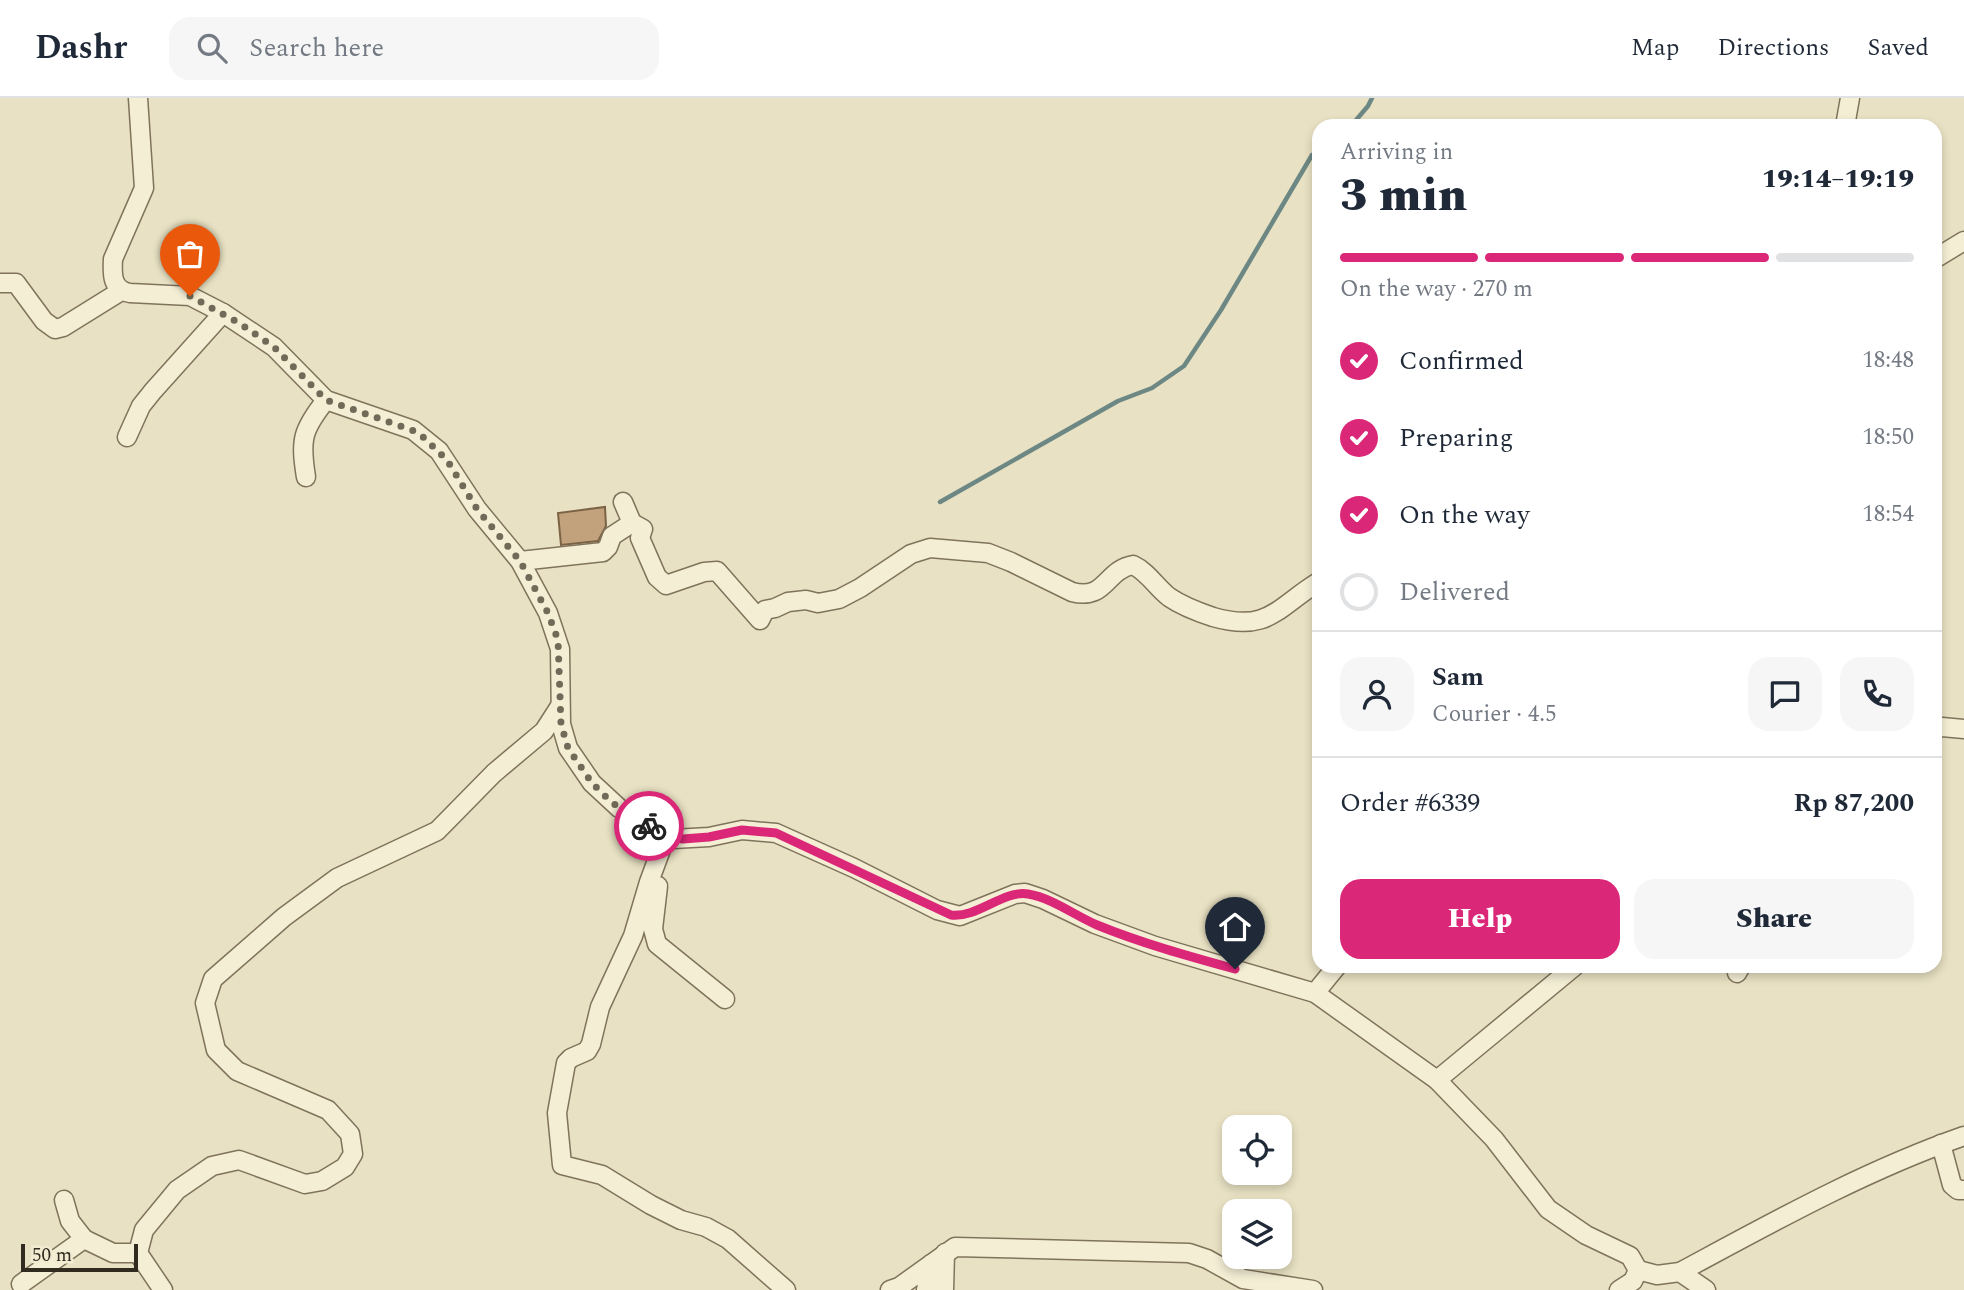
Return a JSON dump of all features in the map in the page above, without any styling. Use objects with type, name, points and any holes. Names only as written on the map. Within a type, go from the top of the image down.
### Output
[{"type":"street","points":[[121,291],[113,278],[113,259],[144,188],[138,98]]},
{"type":"street","points":[[1846,119],[1850,98]]},
{"type":"street","points":[[1942,254],[1964,241]]},
{"type":"street","points":[[0,283],[16,283],[44,321],[55,329],[63,327],[121,291],[190,296],[223,313],[274,347],[326,400],[396,423],[423,437],[447,460],[477,509],[520,561],[548,613],[558,640],[561,724],[568,748],[592,783],[663,844],[742,830],[776,833],[951,915],[969,914],[1015,894],[1025,893],[1095,924],[1155,946],[1315,993],[1437,1080],[1494,1139],[1548,1209],[1586,1235],[1630,1256],[1638,1270],[1691,1283],[1822,1195],[1909,1156],[1964,1136]]},
{"type":"street","points":[[127,437],[141,406],[223,313]]},
{"type":"street","points":[[306,477],[302,454],[305,430],[326,400]]},
{"type":"street","points":[[624,502],[632,523],[643,529],[640,538],[657,577],[666,584],[704,572],[717,571],[760,620],[765,611],[788,602],[806,600],[818,603],[839,599],[911,554],[930,548],[999,556],[1082,595],[1095,592],[1121,569],[1133,565],[1140,568],[1169,597],[1201,613],[1239,623],[1263,619],[1312,587]]},
{"type":"street","points":[[520,561],[603,552],[612,536],[632,523]]},
{"type":"street","points":[[163,1290],[138,1253],[144,1230],[177,1191],[212,1166],[239,1160],[305,1184],[322,1181],[345,1167],[353,1154],[350,1134],[328,1110],[237,1071],[216,1050],[205,1003],[213,979],[284,917],[337,878],[437,831],[494,773],[544,732],[560,706]]},
{"type":"street","points":[[1942,727],[1964,729]]},
{"type":"street","points":[[663,844],[663,864],[654,907],[653,929],[657,944],[725,999]]},
{"type":"street","points":[[663,844],[633,936],[600,1007],[591,1044],[587,1051],[570,1058],[566,1063],[557,1113],[562,1165],[601,1175],[651,1205],[728,1239],[786,1290]]},
{"type":"street","points":[[1315,993],[1331,973]]},
{"type":"street","points":[[1437,1080],[1567,973]]},
{"type":"street","points":[[1941,1144],[1952,1185],[1958,1190],[1964,1190]]},
{"type":"street","points":[[64,1200],[71,1221],[84,1239],[113,1254],[138,1253]]},
{"type":"street","points":[[21,1284],[84,1239]]},
{"type":"street","points":[[890,1290],[899,1287],[955,1247],[1189,1253],[1207,1259],[1243,1279],[1313,1290]]},
{"type":"street","points":[[926,1290],[938,1258]]},
{"type":"street","points":[[938,1258],[944,1290]]},
{"type":"street","points":[[1619,1290],[1633,1281],[1638,1270]]},
{"type":"building","points":[[605,507],[606,526],[598,541],[561,545],[558,513]]},
{"type":"waterway","points":[[1357,119],[1372,98]]},
{"type":"waterway","points":[[940,502],[1118,401],[1152,388],[1184,366],[1221,310],[1312,155]]},
{"type":"way so far","points":[[190,296],[223,313],[274,347],[326,400],[412,430],[447,460],[477,509],[520,561],[548,613],[558,640],[561,724],[568,748],[585,774],[604,795],[619,808],[649,826]]},
{"type":"route","points":[[649,826],[673,839],[694,839],[742,830],[776,833],[951,915],[969,914],[1015,894],[1025,893],[1095,924],[1155,946],[1235,969]]}]
